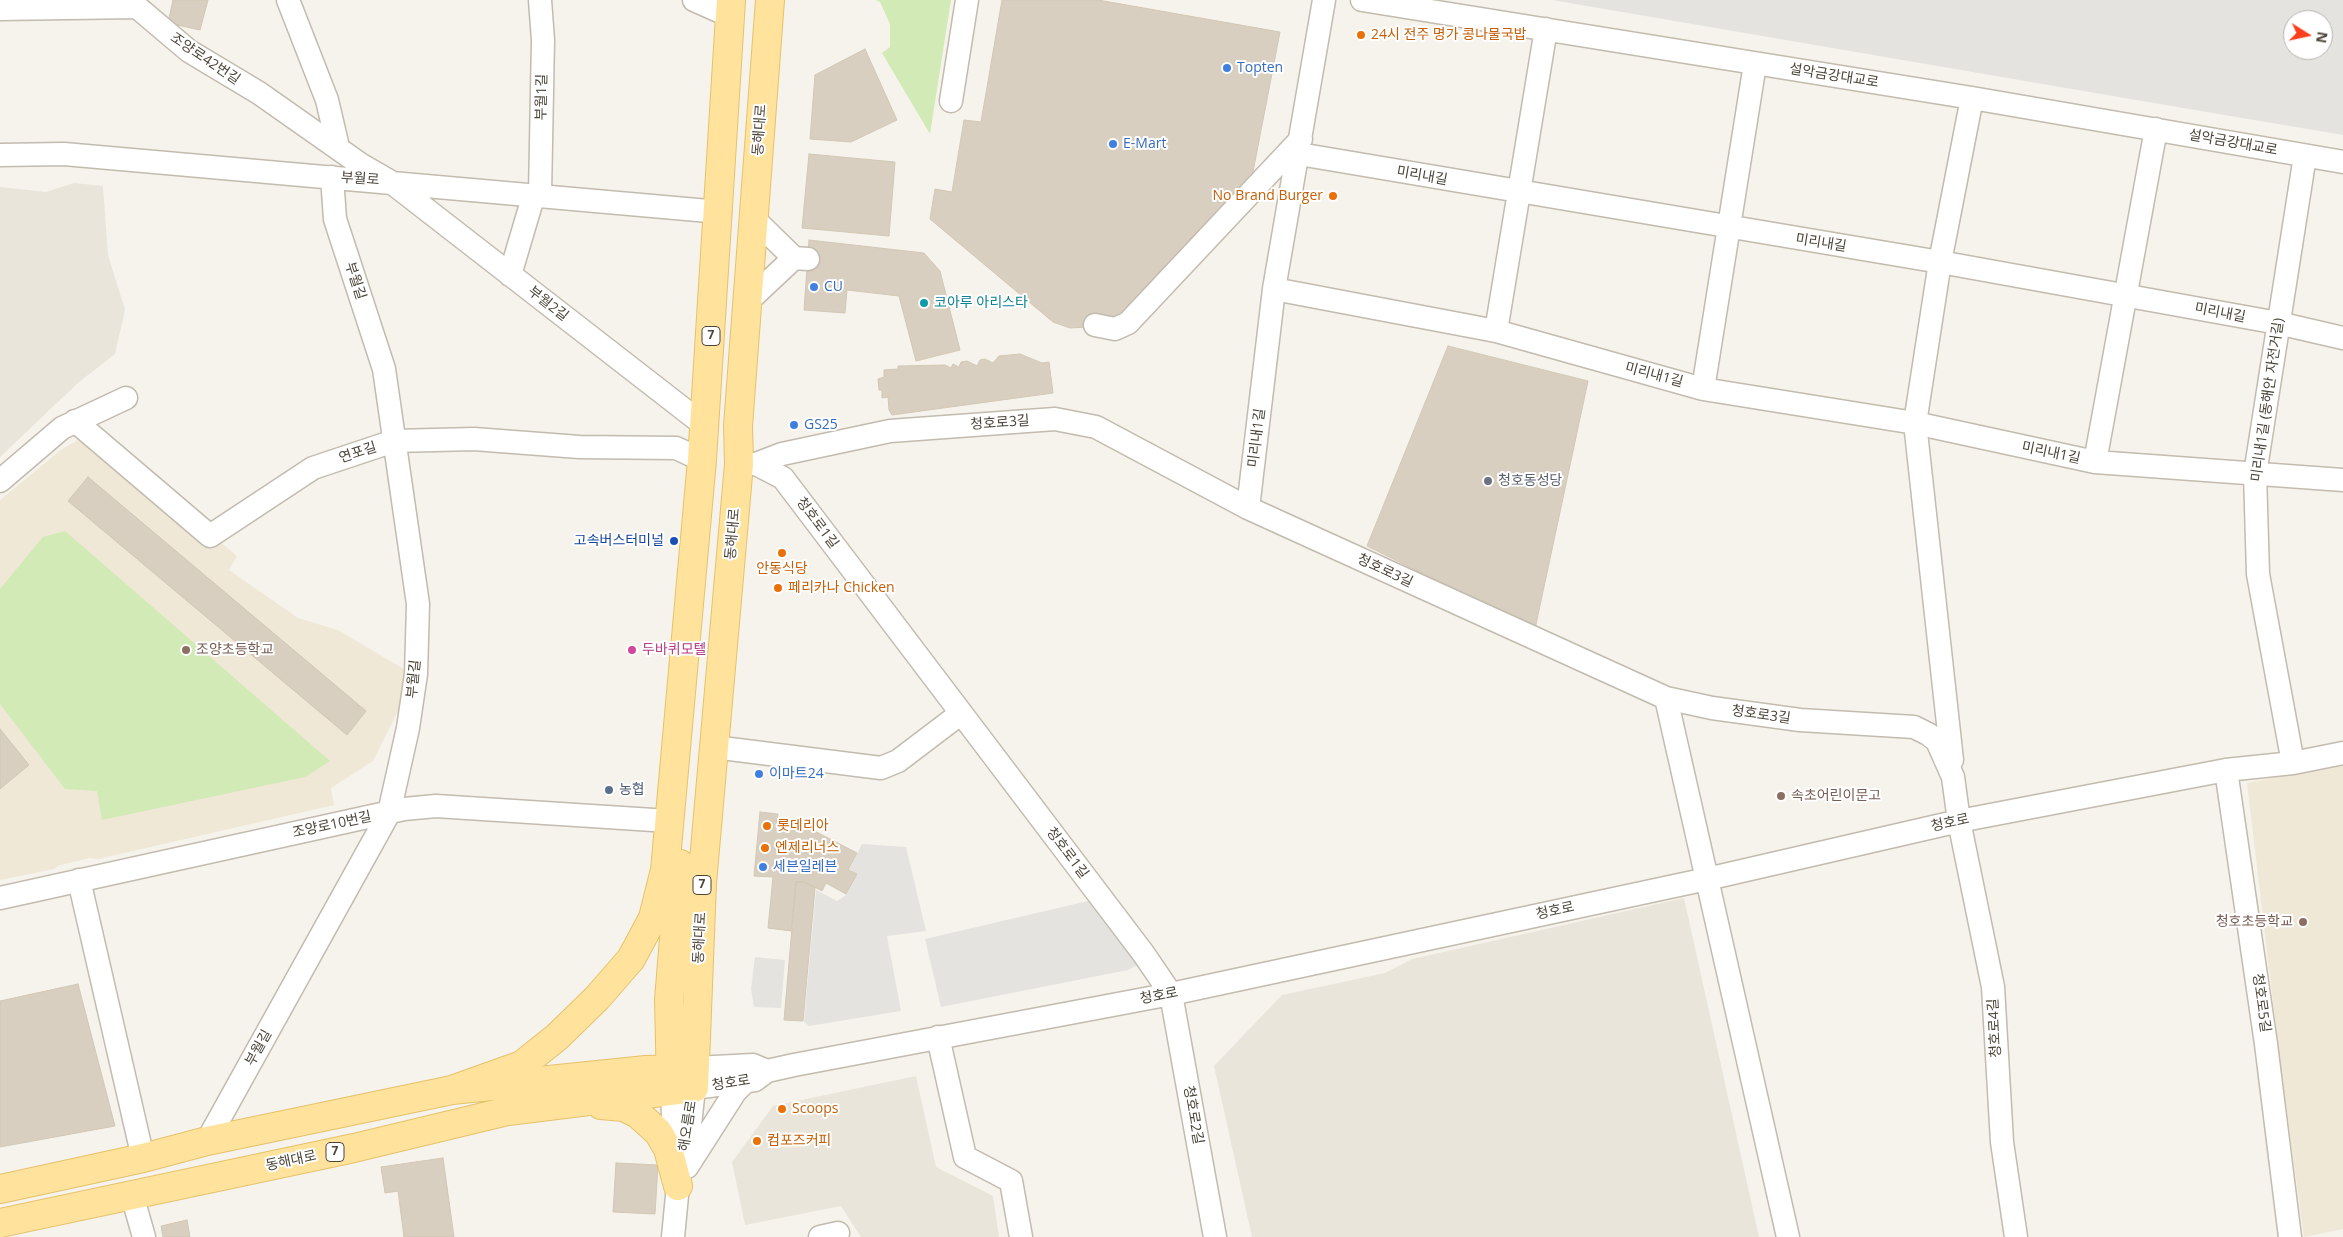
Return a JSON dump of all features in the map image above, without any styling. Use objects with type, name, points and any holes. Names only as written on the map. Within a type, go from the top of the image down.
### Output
[{"type":"main road","name":"동해대로","points":[[683,1078],[714,747],[748,464],[738,426],[770,0]]},
{"type":"main road","name":"동해대로","points":[[0,1188],[143,1158],[207,1141],[452,1090],[522,1066],[557,1037],[597,998],[631,959],[653,918],[665,870],[702,460],[720,212],[731,8]]},
{"type":"main road","points":[[702,460],[748,464]]},
{"type":"main road","name":"동해대로","points":[[679,713],[686,789],[669,1000],[683,1078]]},
{"type":"main road","name":"동해대로","points":[[452,1090],[683,1078]]},
{"type":"main road","name":"동해대로","points":[[0,1223],[354,1148],[508,1111],[575,1102],[683,1078]]},
{"type":"main road","points":[[575,1102],[624,1107],[638,1114],[658,1132],[680,1175]]},
{"type":"street","points":[[288,0],[327,100],[338,146]]},
{"type":"street","name":"부월1길","points":[[510,274],[537,194],[543,40],[540,0]]},
{"type":"street","points":[[694,0],[731,8]]},
{"type":"street","points":[[951,101],[967,0]]},
{"type":"street","points":[[1274,289],[1302,137],[1324,0]]},
{"type":"street","name":"설악금강대교로","points":[[1362,0],[1972,98],[2343,162]]},
{"type":"street","name":"조양로42번길","points":[[0,9],[135,4],[189,52],[259,93],[338,146],[360,164],[391,182]]},
{"type":"street","points":[[1496,331],[1546,29]]},
{"type":"street","points":[[1704,389],[1755,64]]},
{"type":"street","points":[[1954,777],[1915,423],[1940,262],[1972,98]]},
{"type":"street","points":[[2095,462],[2156,129]]},
{"type":"street","points":[[1254,170],[1302,137]]},
{"type":"street","points":[[1095,325],[1115,329],[1128,323],[1302,137]]},
{"type":"street","name":"미리내길","points":[[1302,137],[1520,192],[1940,262],[2126,295],[2343,338]]},
{"type":"street","name":"부월로","points":[[0,155],[64,154],[537,194],[720,212]]},
{"type":"street","name":"미리내1길 (동해안 자전거길)","points":[[2292,763],[2258,574],[2255,474],[2305,156]]},
{"type":"street","name":"부월길","points":[[207,1141],[389,813],[408,728],[416,674],[418,604],[384,369],[334,219],[332,177]]},
{"type":"street","name":"부월2길","points":[[391,182],[704,425]]},
{"type":"street","points":[[747,302],[801,258],[754,219]]},
{"type":"street","name":"미리내1길","points":[[1248,508],[1274,289],[1496,331],[1704,389],[1915,423],[2095,462],[2343,480]]},
{"type":"street","points":[[0,481],[62,428],[126,398]]},
{"type":"street","name":"청호로3길","points":[[748,464],[782,454],[890,430],[1055,419],[1096,427],[1248,508],[1666,698],[1712,708],[1800,720],[1914,727],[1936,740],[1954,777],[1959,821]]},
{"type":"street","name":"연포길","points":[[76,421],[210,536],[313,468],[394,441],[474,439],[579,447],[676,448],[702,460]]},
{"type":"street","name":"청호로1길","points":[[748,464],[783,478],[960,714],[1144,953],[1171,994]]},
{"type":"street","points":[[1666,698],[1788,1237]]},
{"type":"street","points":[[714,747],[881,768],[898,761],[960,714]]},
{"type":"street","name":"청호로","points":[[683,1078],[755,1080],[767,1071],[1171,994],[1707,879],[1959,821],[2226,770],[2292,763],[2343,753]]},
{"type":"street","name":"청호로5길","points":[[2226,770],[2266,1044],[2290,1237]]},
{"type":"street","name":"조양로10번길","points":[[0,898],[404,809],[436,806],[669,821]]},
{"type":"street","name":"청호로4길","points":[[1959,821],[1993,987],[2002,1142],[2016,1237]]},
{"type":"street","points":[[79,880],[143,1158]]},
{"type":"street","name":"청호로2길","points":[[1171,994],[1215,1237]]},
{"type":"street","points":[[938,1037],[965,1158],[1011,1181],[1021,1237]]},
{"type":"street","name":"청호로","points":[[683,1078],[752,1065],[767,1071]]},
{"type":"street","name":"해오름로","points":[[673,1237],[680,1175],[674,1144],[683,1078]]},
{"type":"street","points":[[680,1175],[692,1162],[735,1092],[746,1081]]},
{"type":"street","points":[[132,1195],[144,1237]]},
{"type":"street","points":[[18,1237],[29,1222],[38,1215]]},
{"type":"shaded area","points":[[1552,0],[2343,0],[2343,135]]},
{"type":"shaded area","points":[[74,183],[103,186],[108,255],[125,310],[115,354],[79,382],[0,457],[0,187],[46,192]]},
{"type":"shaded area","name":"조양초등학교","points":[[82,438],[205,548],[208,541],[217,539],[237,556],[229,570],[298,618],[338,630],[407,671],[409,689],[373,761],[331,788],[334,805],[98,859],[90,858],[60,865],[54,869],[0,880],[0,500],[62,449]]},
{"type":"shaded area","name":"청호초등학교","points":[[2343,764],[2343,1229],[2304,1237],[2280,1061],[2247,783]]},
{"type":"shaded area","points":[[862,844],[906,847],[926,931],[887,936],[901,1011],[809,1026],[804,1022],[816,890],[837,901],[846,895],[857,874],[849,870]]},
{"type":"shaded area","points":[[1086,888],[1138,965],[1128,970],[941,1007],[925,939],[1088,901]]},
{"type":"shaded area","points":[[1684,898],[1759,1237],[1252,1237],[1214,1066],[1282,995],[1385,973],[1412,959]]},
{"type":"shaded area","points":[[755,957],[785,960],[781,1008],[754,1007],[751,989]]},
{"type":"shaded area","points":[[916,1076],[936,1167],[993,1196],[999,1237],[861,1237],[841,1206],[745,1225],[732,1162],[773,1106]]},
{"type":"green space","points":[[876,0],[951,0],[930,134],[882,53],[890,47],[890,24],[880,2]]},
{"type":"green space","points":[[65,531],[330,761],[305,777],[102,820],[97,791],[65,789],[0,704],[0,589],[43,537]]},
{"type":"building","points":[[173,0],[208,0],[200,30],[168,23]]},
{"type":"building","points":[[1002,0],[1098,0],[1280,32],[1252,177],[1125,314],[1088,327],[1070,328],[1053,322],[930,219],[935,189],[952,192],[964,120],[981,122]]},
{"type":"building","points":[[865,49],[897,120],[851,142],[810,139],[815,75]]},
{"type":"building","points":[[809,154],[895,162],[889,236],[802,228]]},
{"type":"building","name":"코아루 아리스타","points":[[809,240],[924,253],[940,271],[960,350],[916,361],[899,296],[847,290],[845,313],[804,310]]},
{"type":"building","points":[[1448,346],[1588,381],[1535,629],[1367,546]]},
{"type":"building","points":[[1020,354],[1042,363],[1049,362],[1053,393],[892,415],[889,410],[888,397],[882,398],[882,390],[879,390],[878,379],[884,377],[884,370],[898,369],[898,366],[945,365],[951,368],[953,364],[959,367],[961,362],[967,361],[977,366],[980,360],[985,359],[993,363],[999,356]]},
{"type":"building","points":[[88,477],[366,711],[347,735],[68,501]]},
{"type":"building","points":[[0,729],[29,765],[0,789]]},
{"type":"building","points":[[760,812],[778,814],[777,822],[801,824],[857,853],[848,870],[857,874],[846,894],[826,883],[822,891],[805,882],[796,882],[791,931],[768,928],[773,877],[754,876]]},
{"type":"building","points":[[796,882],[805,882],[815,888],[803,1021],[784,1020]]},
{"type":"building","points":[[78,984],[115,1126],[0,1147],[0,1001]]},
{"type":"building","points":[[443,1158],[454,1237],[404,1237],[398,1191],[385,1193],[381,1167]]},
{"type":"building","points":[[616,1163],[658,1165],[655,1214],[613,1212]]},
{"type":"building","points":[[187,1220],[190,1237],[163,1237],[161,1226]]},
{"type":"place","name":"24시 전주 명가 콩나물국밥","points":[[1361,35]]},
{"type":"place","name":"Topten","points":[[1227,68]]},
{"type":"place","name":"E-Mart","points":[[1113,144]]},
{"type":"place","name":"No Brand Burger","points":[[1333,196]]},
{"type":"place","name":"CU","points":[[814,287]]},
{"type":"place","name":"코아루 아리스타","points":[[924,303]]},
{"type":"place","name":"GS25","points":[[794,425]]},
{"type":"place","name":"청호동성당","points":[[1488,481]]},
{"type":"place","name":"고속버스터미널","points":[[674,541]]},
{"type":"place","name":"안동식당","points":[[782,553]]},
{"type":"place","name":"페리카나 Chicken","points":[[778,588]]},
{"type":"place","name":"조양초등학교","points":[[186,650]]},
{"type":"place","name":"두바퀴모텔","points":[[632,650]]},
{"type":"place","name":"이마트24","points":[[759,774]]},
{"type":"place","name":"농협","points":[[609,790]]},
{"type":"place","name":"속초어린이문고","points":[[1781,796]]},
{"type":"place","name":"롯데리아","points":[[767,826]]},
{"type":"place","name":"엔제리너스","points":[[765,848]]},
{"type":"place","name":"세븐일레븐","points":[[763,867]]},
{"type":"place","name":"청호초등학교","points":[[2303,922]]},
{"type":"place","name":"Scoops","points":[[782,1109]]},
{"type":"place","name":"컴포즈커피","points":[[757,1141]]}]
